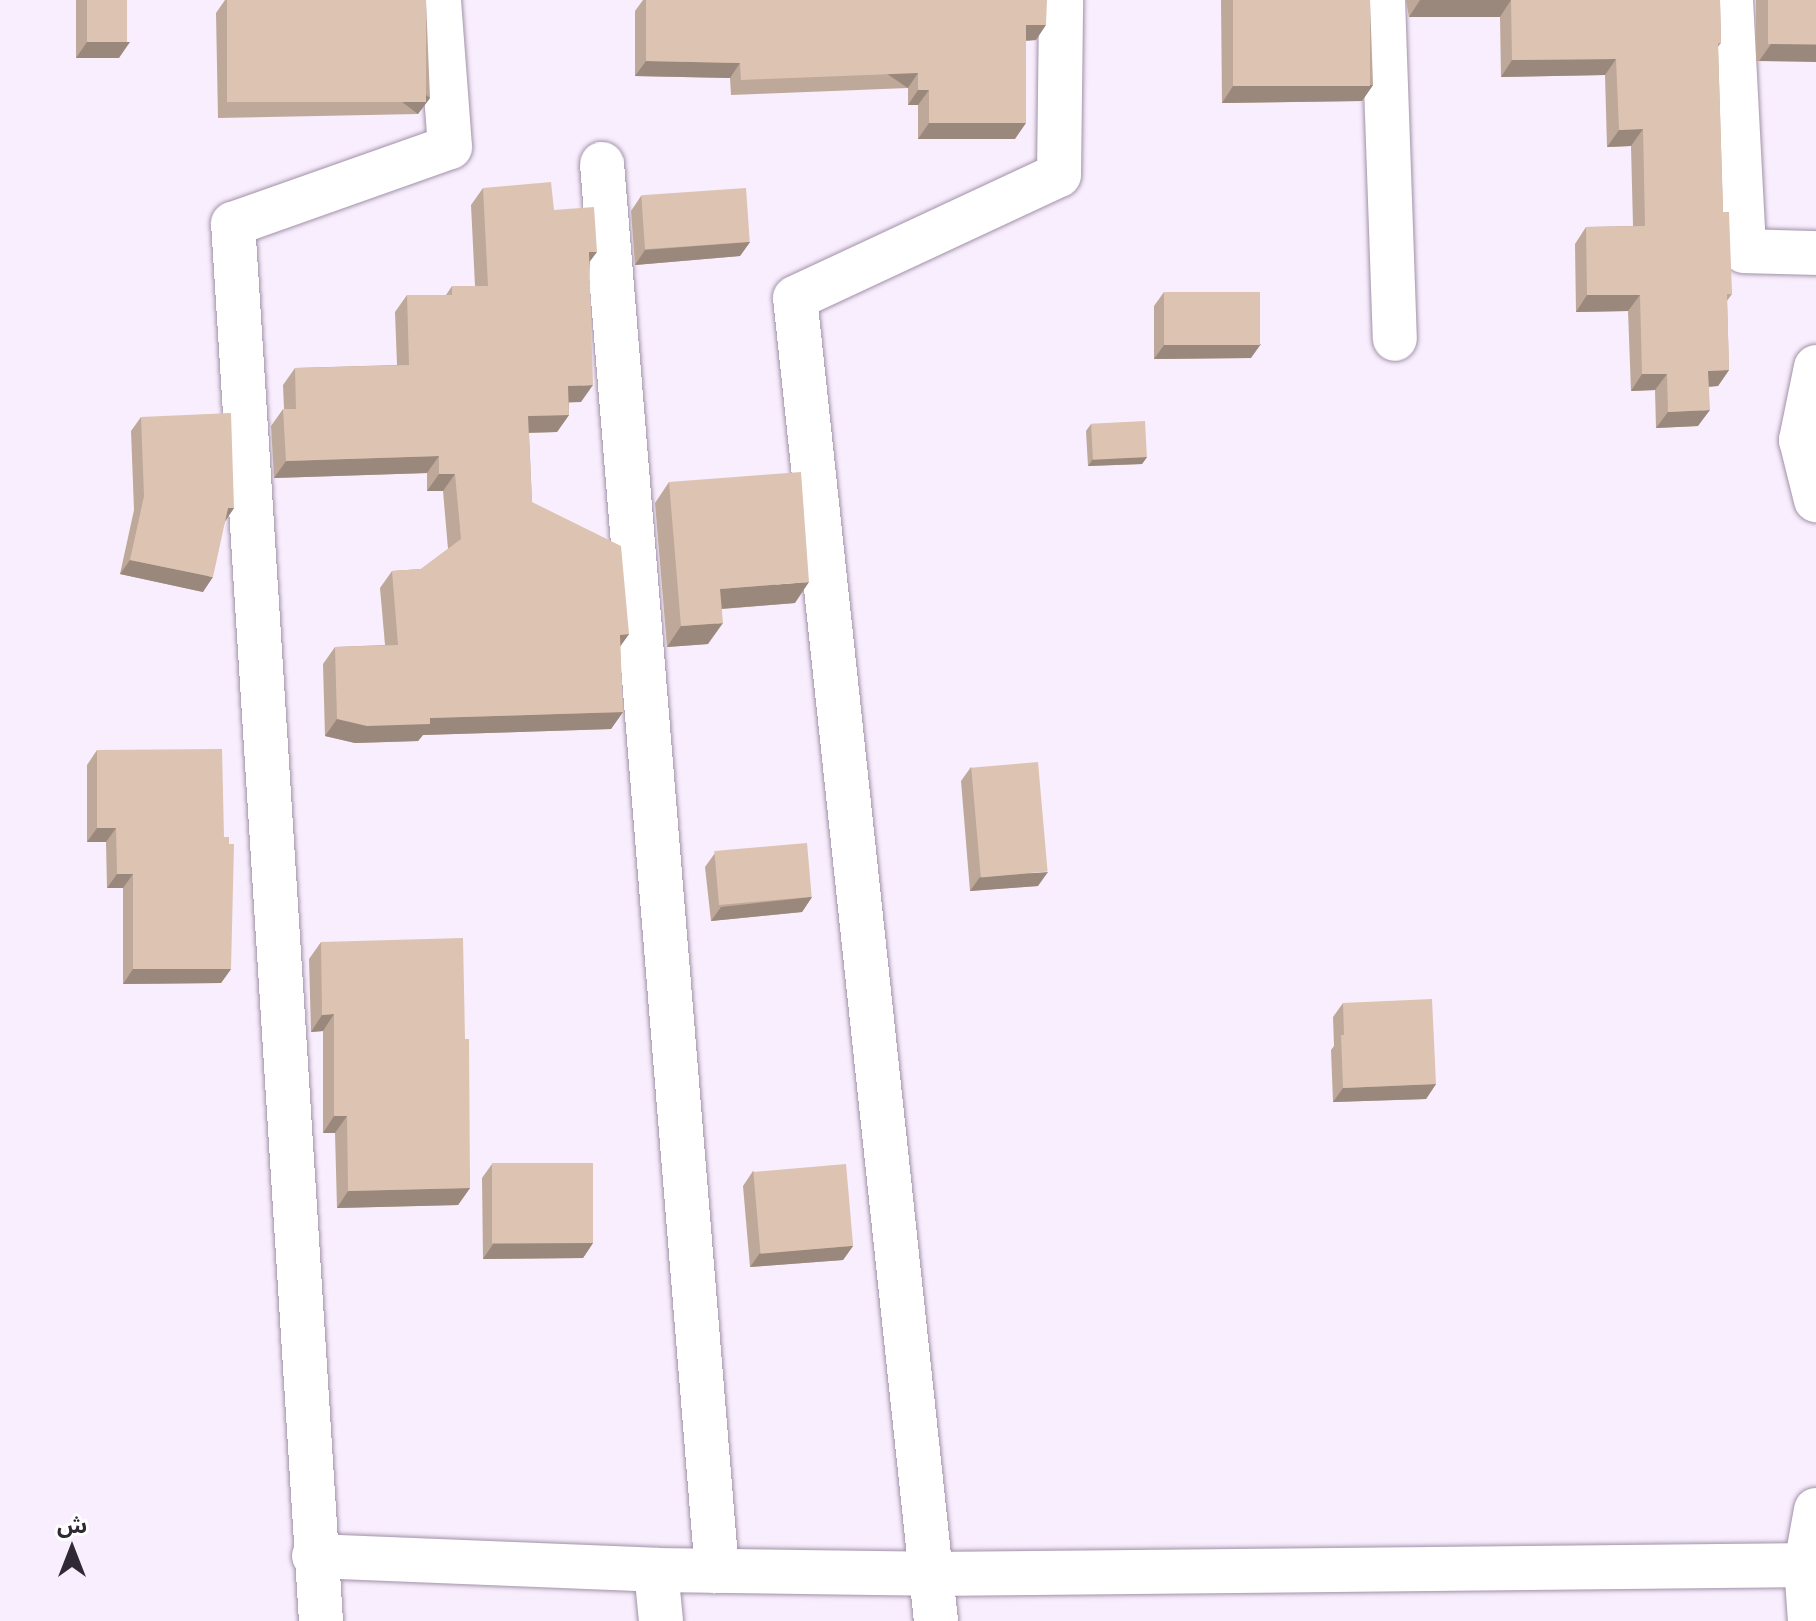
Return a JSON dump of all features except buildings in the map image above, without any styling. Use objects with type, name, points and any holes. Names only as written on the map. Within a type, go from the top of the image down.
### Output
[{"type":"street","points":[[321,1621],[314,1556],[233,224],[450,147],[439,0]]},
{"type":"street","points":[[936,1621],[795,298],[1059,175],[1061,0]]},
{"type":"street","points":[[1383,0],[1395,339]]},
{"type":"street","points":[[1731,0],[1744,251],[1816,253]]},
{"type":"street","points":[[602,164],[717,1571]]},
{"type":"street","points":[[1816,367],[1801,440],[1816,500]]},
{"type":"street","points":[[1810,1621],[1816,1510]]},
{"type":"street","points":[[314,1556],[656,1570],[931,1574],[1811,1565]]},
{"type":"street","points":[[656,1570],[661,1621]]}]
